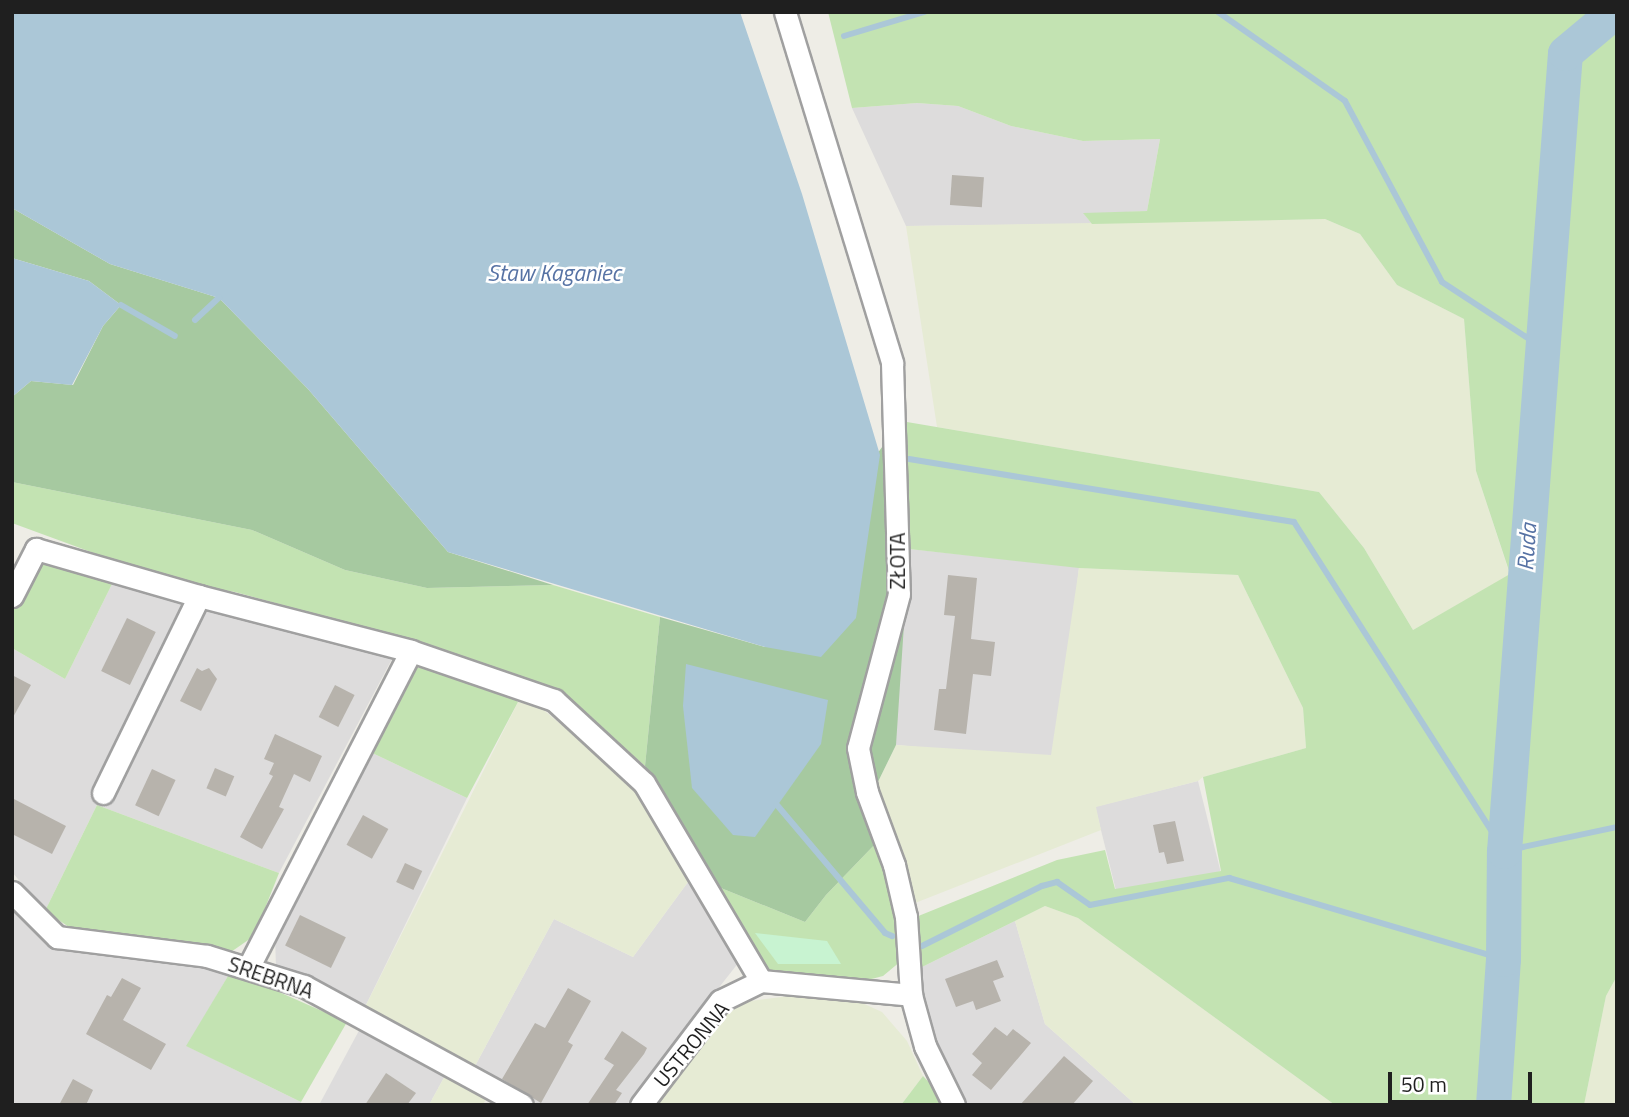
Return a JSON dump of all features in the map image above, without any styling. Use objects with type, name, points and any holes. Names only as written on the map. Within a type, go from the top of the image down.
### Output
[{"type":"street","name":"ZŁOTA","points":[[785,12],[892,363],[899,594],[858,748],[867,792],[894,865],[906,917],[911,995],[925,1045],[954,1105]]},
{"type":"street","points":[[12,596],[36,549],[199,596],[411,651],[554,700],[644,783],[761,981],[911,995]]},
{"type":"street","points":[[103,793],[199,596]]},
{"type":"street","points":[[248,968],[411,651]]},
{"type":"street","name":"SREBRNA","points":[[12,891],[57,937],[208,956],[304,985],[522,1105]]},
{"type":"street","name":"USTRONNA","points":[[641,1105],[720,1000],[761,981]]},
{"type":"shaded area","points":[[917,103],[958,106],[1011,126],[1083,141],[1160,139],[1147,211],[1084,214],[1092,224],[906,226],[852,108]]},
{"type":"shaded area","points":[[909,549],[1079,567],[1059,762],[889,744]]},
{"type":"shaded area","points":[[113,582],[203,611],[263,622],[393,657],[279,873],[97,805],[45,911],[12,872],[12,648],[65,679]]},
{"type":"shaded area","points":[[366,750],[467,798],[365,1007],[276,968],[275,936]]},
{"type":"shaded area","points":[[1198,781],[1220,871],[1118,897],[1095,807]]},
{"type":"shaded area","points":[[688,882],[739,962],[627,1105],[540,1105],[475,1066],[554,919],[633,957]]},
{"type":"shaded area","points":[[12,904],[60,950],[231,971],[187,1046],[301,1102],[300,1105],[12,1105]]},
{"type":"shaded area","points":[[1015,921],[1045,1024],[1136,1105],[966,1105],[949,1081],[931,1039],[918,969]]},
{"type":"shaded area","points":[[362,1025],[447,1072],[429,1105],[319,1105]]},
{"type":"green space","points":[[828,12],[1617,12],[1617,976],[1606,996],[1584,1105],[1335,1105],[1078,918],[1045,906],[918,969],[911,919],[1057,860],[1105,850],[1115,889],[1221,871],[1203,777],[1306,748],[1303,708],[1238,575],[1079,568],[909,549],[901,421],[1319,492],[1364,548],[1413,630],[1510,574],[1476,471],[1464,319],[1397,285],[1360,234],[1325,219],[1092,224],[1083,213],[1147,211],[1160,139],[1083,141],[1011,126],[958,106],[917,103],[852,108]]},
{"type":"green space","points":[[12,208],[110,264],[219,298],[308,389],[448,552],[553,585],[427,588],[345,570],[252,530],[12,482],[12,397],[31,381],[73,385],[103,326],[121,305],[89,281],[12,258]]},
{"type":"green space","points":[[1325,219],[1360,234],[1397,285],[1464,319],[1476,471],[1510,575],[1413,630],[1364,548],[1319,492],[937,427],[906,226]]},
{"type":"green space","points":[[901,421],[909,549],[896,745],[874,790],[879,840],[826,895],[805,922],[716,886],[645,766],[660,617],[765,647],[877,454]]},
{"type":"green space","points":[[12,482],[252,530],[345,570],[427,588],[553,585],[660,617],[645,766],[565,696],[382,632],[235,592],[170,581],[12,523]]},
{"type":"green space","points":[[45,558],[113,582],[65,679],[12,648],[12,608],[34,567]]},
{"type":"green space","points":[[1079,568],[1238,575],[1303,708],[1306,748],[1203,777],[1198,781],[1096,807],[1101,830],[910,905],[874,790],[896,745],[1051,755]]},
{"type":"green space","points":[[425,664],[510,696],[518,702],[467,798],[366,750],[406,674]]},
{"type":"green space","points":[[518,702],[540,707],[630,782],[660,818],[688,882],[633,957],[554,919],[475,1066],[365,1007]]},
{"type":"green space","points":[[97,805],[279,873],[254,936],[228,954],[72,929],[45,911]]},
{"type":"green space","points":[[879,840],[899,914],[901,961],[883,976],[860,982],[770,972],[716,886],[805,922],[826,895]]},
{"type":"green space","points":[[1045,906],[1078,918],[1335,1105],[1136,1105],[1045,1024],[1015,921]]},
{"type":"green space","points":[[755,933],[827,941],[841,964],[778,964]]},
{"type":"green space","points":[[231,971],[347,1022],[301,1102],[186,1046]]},
{"type":"green space","points":[[1617,976],[1617,1105],[1584,1105],[1606,996]]},
{"type":"green space","points":[[797,995],[860,1002],[882,1012],[907,1041],[923,1076],[901,1105],[654,1105],[724,1013],[750,1001]]},
{"type":"green space","points":[[447,1072],[487,1097],[483,1105],[429,1105]]},
{"type":"green space","points":[[923,1076],[941,1095],[947,1105],[901,1105]]},
{"type":"water","name":"Staw Kaganiec","points":[[12,12],[740,12],[802,194],[880,455],[856,618],[821,657],[765,647],[448,552],[308,389],[219,298],[110,264],[12,208]]},
{"type":"water","points":[[12,258],[89,281],[121,305],[103,326],[72,385],[31,381],[12,397]]},
{"type":"water","points":[[686,664],[828,700],[821,744],[755,837],[733,835],[692,788],[683,706]]},
{"type":"building","points":[[952,175],[984,177],[982,207],[950,205]]},
{"type":"building","points":[[948,575],[977,578],[971,639],[995,642],[991,676],[973,674],[966,734],[934,730],[939,689],[946,689],[955,616],[944,615]]},
{"type":"building","points":[[127,618],[156,632],[130,685],[101,671]]},
{"type":"building","points":[[197,668],[202,671],[209,668],[217,679],[201,711],[180,701]]},
{"type":"building","points":[[12,675],[31,685],[12,719]]},
{"type":"building","points":[[335,685],[355,695],[338,727],[319,717]]},
{"type":"building","points":[[275,734],[322,756],[310,782],[294,774],[279,807],[284,809],[262,849],[240,837],[273,776],[269,774],[274,763],[264,759]]},
{"type":"building","points":[[215,768],[234,776],[226,796],[206,788]]},
{"type":"building","points":[[152,769],[176,780],[159,816],[135,805]]},
{"type":"building","points":[[12,798],[66,826],[52,854],[12,834]]},
{"type":"building","points":[[363,815],[388,829],[372,859],[347,845]]},
{"type":"building","points":[[1175,821],[1184,861],[1167,864],[1164,852],[1159,853],[1153,825]]},
{"type":"building","points":[[405,863],[422,871],[413,890],[396,882]]},
{"type":"building","points":[[300,915],[346,937],[331,968],[285,946]]},
{"type":"building","points":[[997,960],[1004,977],[993,981],[1001,1001],[976,1010],[973,1001],[956,1007],[945,979]]},
{"type":"building","points":[[122,978],[141,988],[123,1020],[166,1044],[151,1070],[86,1034],[107,995],[111,997]]},
{"type":"building","points":[[568,988],[591,1001],[568,1042],[573,1045],[541,1103],[502,1079],[535,1023],[545,1028]]},
{"type":"building","points":[[995,1027],[1007,1036],[1013,1029],[1031,1043],[991,1090],[972,1075],[982,1063],[972,1054]]},
{"type":"building","points":[[622,1031],[647,1048],[616,1090],[622,1093],[614,1105],[587,1105],[614,1065],[604,1059]]},
{"type":"building","points":[[1064,1056],[1093,1081],[1072,1105],[1020,1105]]},
{"type":"building","points":[[386,1073],[416,1093],[407,1105],[365,1105]]},
{"type":"building","points":[[73,1079],[93,1090],[86,1105],[59,1105]]},
{"type":"waterway","points":[[844,36],[924,12]]},
{"type":"waterway","points":[[1218,12],[1345,101],[1442,282],[1543,348]]},
{"type":"waterway","name":"Ruda","points":[[1493,1105],[1503,959],[1504,851],[1565,53],[1614,12]]},
{"type":"waterway","points":[[195,320],[219,298]]},
{"type":"waterway","points":[[121,305],[175,336]]},
{"type":"waterway","points":[[909,459],[1294,522],[1504,851],[1617,827]]},
{"type":"waterway","points":[[777,805],[885,933],[892,936]]},
{"type":"waterway","points":[[922,946],[1042,886],[1057,882],[1090,905],[1229,878],[1503,959]]}]
